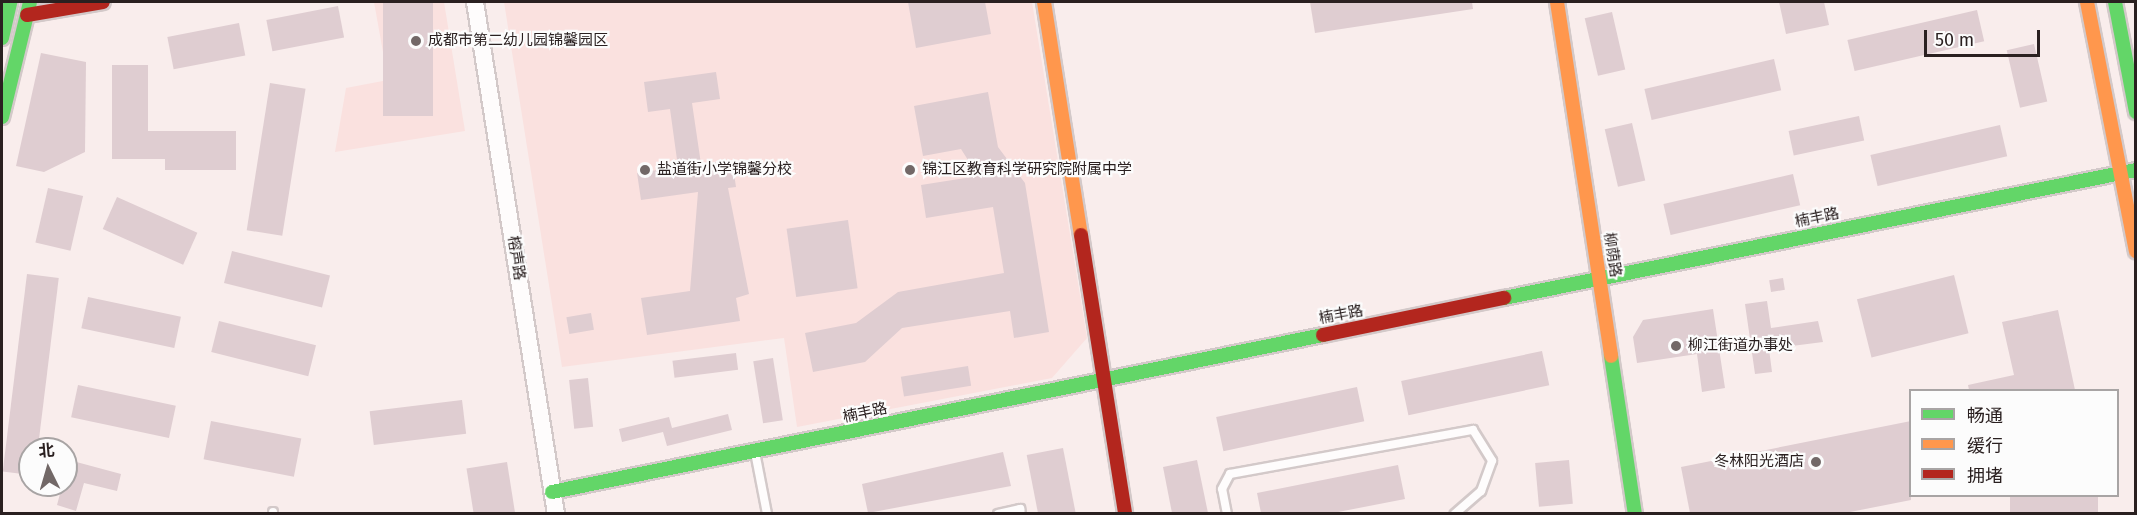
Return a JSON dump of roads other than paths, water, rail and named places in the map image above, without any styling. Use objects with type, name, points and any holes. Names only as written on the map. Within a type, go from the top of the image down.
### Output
[{"type":"street","points":[[2,38],[10,2]]},
{"type":"street","points":[[2,117],[28,8],[103,2]]},
{"type":"street","name":"榕声路","points":[[476,2],[556,513]]},
{"type":"street","points":[[1044,2],[1125,513]]},
{"type":"street","name":"柳荫路","points":[[1557,2],[1635,513]]},
{"type":"street","points":[[2087,2],[2136,251]]},
{"type":"street","points":[[2115,2],[2136,112]]},
{"type":"street","name":"楠丰路","points":[[552,492],[2136,170]]},
{"type":"lane","points":[[1227,513],[1222,489],[1230,474],[1473,430],[1492,461],[1482,491],[1455,513]]},
{"type":"lane","points":[[755,452],[767,513]]},
{"type":"lane","points":[[998,513],[1020,509],[1021,513]]},
{"type":"place","name":"成都市第二幼儿园锦馨园区","points":[[416,41]]},
{"type":"place","name":"盐道街小学锦馨分校","points":[[645,170]]},
{"type":"place","name":"锦江区教育科学研究院附属中学","points":[[910,170]]},
{"type":"place","name":"柳江街道办事处","points":[[1676,346]]},
{"type":"place","name":"冬林阳光酒店","points":[[1816,462]]}]
